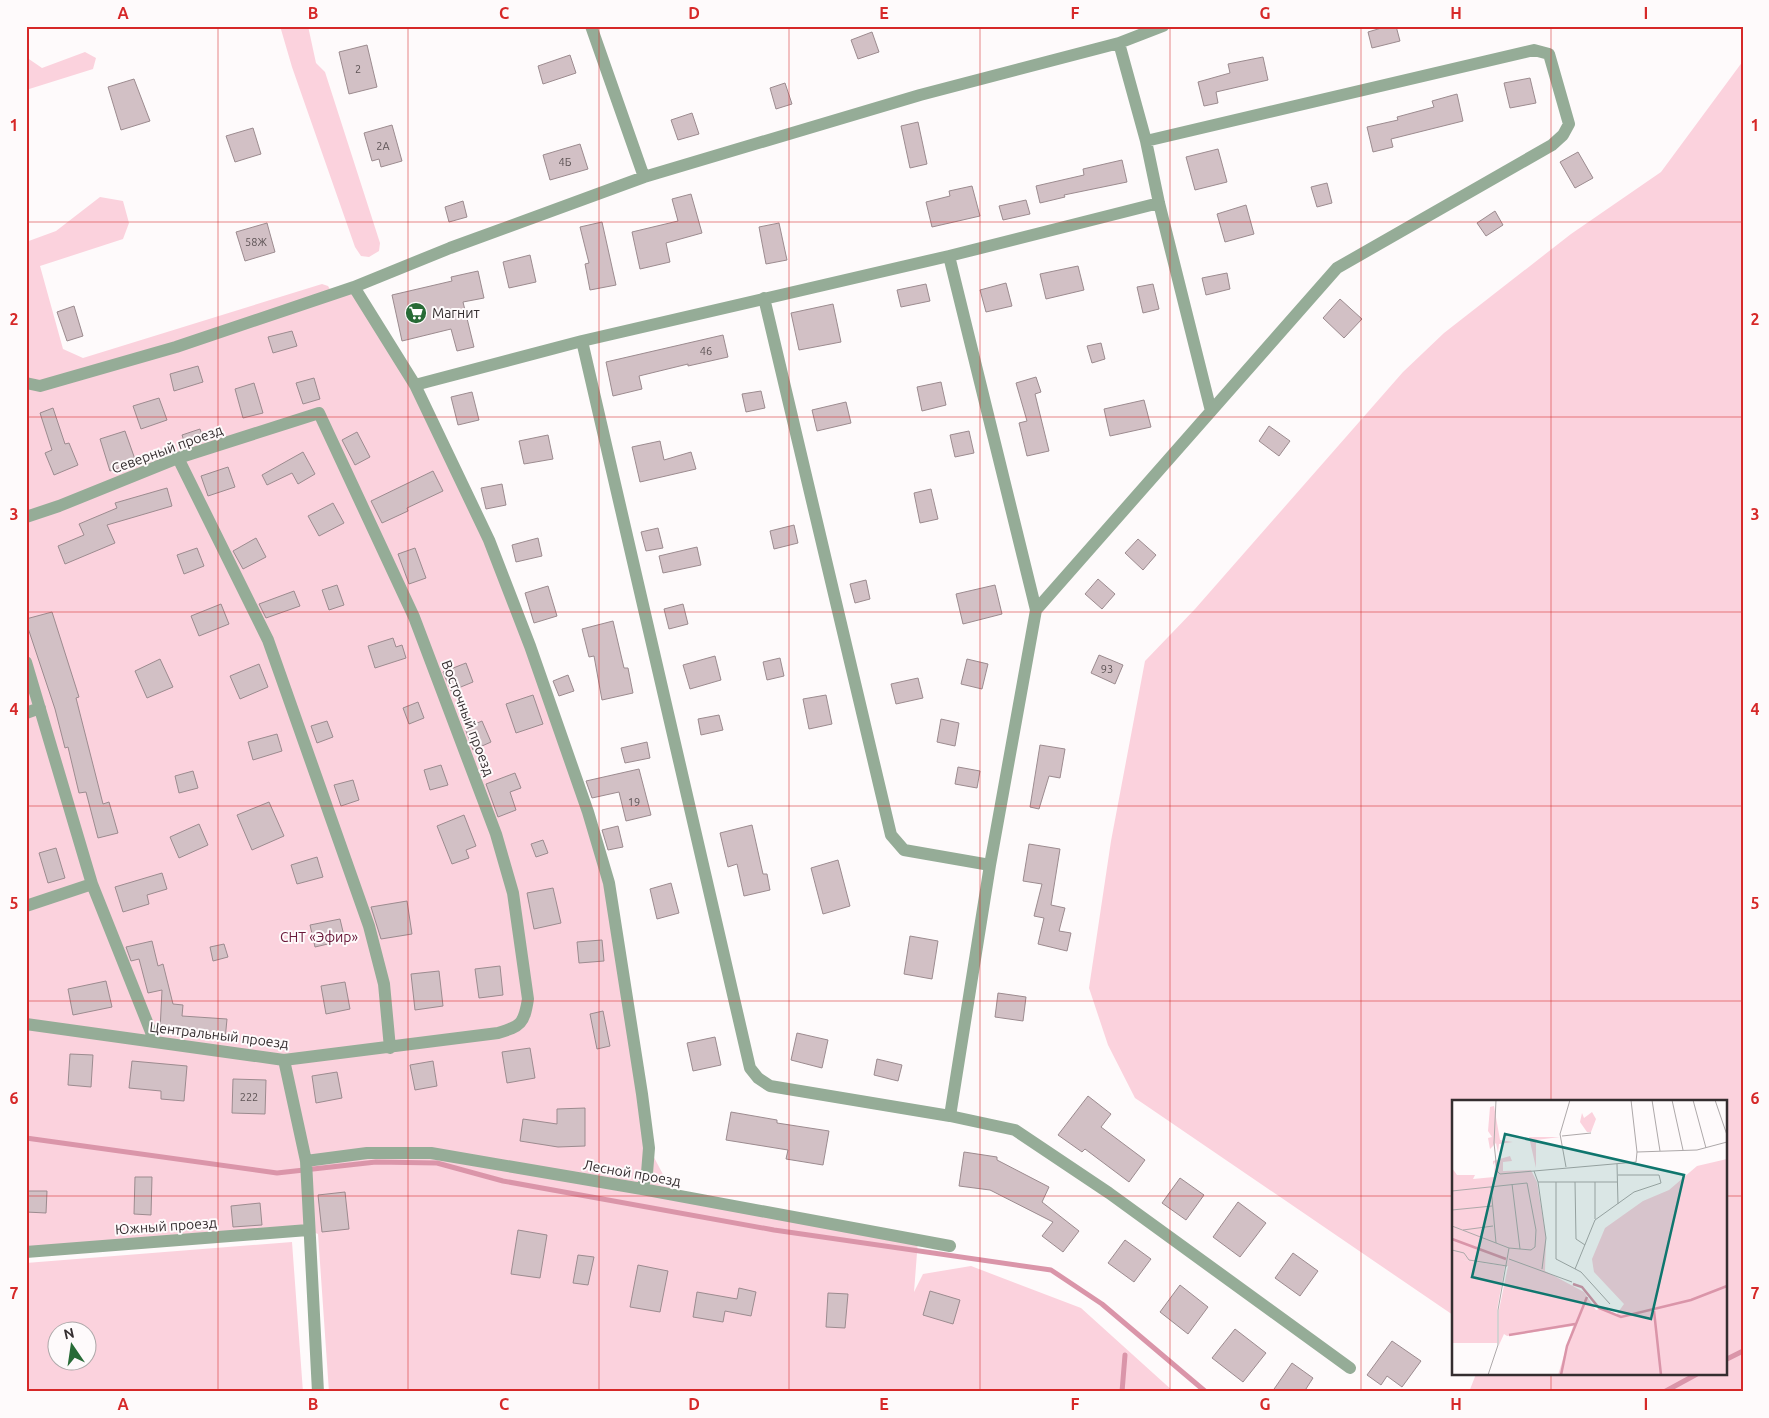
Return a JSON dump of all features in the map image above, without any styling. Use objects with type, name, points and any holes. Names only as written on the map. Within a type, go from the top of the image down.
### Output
[{"type":"street","points":[[591,26],[644,177]]},
{"type":"street","points":[[26,383],[40,386],[176,347],[354,287],[450,248],[644,177],[920,95],[1119,43],[1163,26]]},
{"type":"street","points":[[1119,43],[1146,141],[1159,203],[1211,411]]},
{"type":"street","points":[[1036,610],[1337,268],[1552,145],[1563,135],[1570,124],[1549,54],[1534,50],[1146,141]]},
{"type":"street","points":[[415,384],[582,341],[949,256],[1159,203]]},
{"type":"street","points":[[949,256],[1036,610],[990,865],[950,1116]]},
{"type":"street","points":[[354,287],[415,384],[496,558],[534,655],[588,812],[609,883],[649,1148],[647,1173],[642,1189]]},
{"type":"street","points":[[764,298],[891,835],[904,850],[990,865]]},
{"type":"street","points":[[582,341],[750,1068],[758,1078],[770,1086],[950,1116],[1015,1130],[1118,1199],[1350,1368]]},
{"type":"street","name":"Северный проезд","points":[[26,517],[60,506],[178,458],[319,413]]},
{"type":"street","name":"Восточный проезд","points":[[319,413],[414,617],[496,834],[513,894],[528,998],[526,1014],[517,1027],[498,1033]]},
{"type":"street","points":[[178,458],[268,640],[369,926],[384,984],[390,1048]]},
{"type":"street","points":[[26,662],[92,884],[155,1042]]},
{"type":"street","points":[[26,713],[40,708]]},
{"type":"street","points":[[26,906],[92,884]]},
{"type":"street","name":"Центральный проезд","points":[[26,1024],[284,1060],[498,1033]]},
{"type":"street","points":[[284,1060],[306,1160],[308,1230],[318,1392]]},
{"type":"street","name":"Лесной проезд","points":[[306,1160],[367,1153],[431,1153],[642,1189],[950,1246]]},
{"type":"street","name":"Южный проезд","points":[[26,1252],[308,1230]]},
{"type":"green space","points":[[280,26],[308,26],[316,63],[325,72],[380,243],[379,251],[369,257],[361,256],[355,247],[292,67]]},
{"type":"green space","points":[[85,52],[96,58],[93,69],[26,90],[26,57],[42,68]]},
{"type":"green space","points":[[1743,61],[1743,1392],[1469,1392],[1475,1376],[1726,1376],[1726,1100],[1452,1100],[1452,1314],[1135,1098],[1108,1045],[1089,988],[1111,841],[1145,661],[1195,609],[1403,372],[1444,333],[1571,234],[1661,172]]},
{"type":"green space","points":[[100,197],[123,201],[129,223],[123,239],[40,266],[63,349],[83,358],[322,284],[328,286],[331,291],[173,343],[36,382],[26,380],[26,242],[56,231]]},
{"type":"green space","name":"СНТ «Эфир»","points":[[354,287],[411,385],[489,540],[609,883],[649,1148],[675,1197],[918,1240],[914,1292],[923,1274],[971,1266],[1081,1308],[1174,1392],[329,1392],[318,1234],[308,1230],[26,1252],[26,387]]},
{"type":"green space","points":[[292,1242],[303,1392],[26,1392],[26,1263]]},
{"type":"building","points":[[1388,26],[1396,26],[1400,41],[1372,48],[1368,32]]},
{"type":"building","points":[[872,32],[879,52],[858,59],[851,40]]},
{"type":"building","points":[[367,45],[377,87],[349,94],[339,52]]},
{"type":"building","points":[[570,55],[576,73],[543,84],[538,66]]},
{"type":"building","points":[[1263,57],[1268,80],[1216,92],[1218,103],[1204,106],[1198,82],[1230,73],[1228,64]]},
{"type":"building","points":[[1530,78],[1536,103],[1510,108],[1504,83]]},
{"type":"building","points":[[134,79],[150,121],[121,130],[108,87]]},
{"type":"building","points":[[785,83],[792,104],[776,109],[770,88]]},
{"type":"building","points":[[1457,94],[1463,121],[1391,139],[1393,147],[1373,152],[1367,127],[1398,120],[1397,117],[1434,107],[1432,101]]},
{"type":"building","points":[[692,113],[699,134],[678,140],[671,120]]},
{"type":"building","points":[[918,122],[927,164],[910,168],[901,126]]},
{"type":"building","points":[[392,125],[402,161],[381,167],[379,159],[372,161],[364,133]]},
{"type":"building","points":[[253,128],[261,154],[235,162],[226,136]]},
{"type":"building","points":[[580,144],[588,169],[550,180],[543,155]]},
{"type":"building","points":[[1218,149],[1227,182],[1195,190],[1186,157]]},
{"type":"building","points":[[1578,152],[1593,178],[1575,188],[1560,162]]},
{"type":"building","points":[[1122,160],[1127,182],[1064,195],[1065,197],[1040,203],[1036,186],[1084,175],[1083,169]]},
{"type":"building","points":[[1327,183],[1332,203],[1317,207],[1311,187]]},
{"type":"building","points":[[972,186],[980,216],[932,227],[926,202],[950,196],[949,191]]},
{"type":"building","points":[[691,194],[702,233],[666,243],[670,262],[640,269],[632,232],[678,221],[672,199]]},
{"type":"building","points":[[1026,200],[1030,214],[1003,220],[999,206]]},
{"type":"building","points":[[463,201],[467,217],[449,222],[445,207]]},
{"type":"building","points":[[1246,205],[1254,234],[1225,242],[1217,214]]},
{"type":"building","points":[[1495,211],[1503,225],[1486,236],[1477,223]]},
{"type":"building","points":[[602,222],[616,285],[590,290],[585,264],[589,263],[580,227]]},
{"type":"building","points":[[267,223],[275,252],[245,261],[236,232]]},
{"type":"building","points":[[779,223],[787,260],[766,264],[759,227]]},
{"type":"building","points":[[530,255],[536,282],[509,288],[503,262]]},
{"type":"building","points":[[1078,266],[1084,290],[1046,299],[1040,274]]},
{"type":"building","points":[[478,271],[484,298],[463,302],[474,347],[457,351],[451,329],[402,341],[392,295],[452,281],[451,277]]},
{"type":"building","points":[[1227,273],[1230,289],[1206,295],[1202,278]]},
{"type":"building","points":[[1006,283],[1012,306],[986,312],[980,290]]},
{"type":"building","points":[[926,284],[930,301],[901,307],[897,290]]},
{"type":"building","points":[[1153,284],[1159,309],[1143,313],[1137,287]]},
{"type":"building","points":[[1340,299],[1362,319],[1344,338],[1323,318]]},
{"type":"building","points":[[833,304],[841,342],[799,350],[791,313]]},
{"type":"building","points":[[74,306],[83,336],[67,341],[57,312]]},
{"type":"building","points":[[292,331],[297,346],[273,353],[268,337]]},
{"type":"building","points":[[723,335],[728,357],[688,366],[688,364],[639,376],[642,389],[613,396],[606,362]]},
{"type":"building","points":[[1101,343],[1105,359],[1092,363],[1087,346]]},
{"type":"building","points":[[198,366],[203,382],[174,391],[170,374]]},
{"type":"building","points":[[1036,377],[1041,392],[1035,394],[1049,451],[1027,456],[1019,423],[1027,421],[1016,383]]},
{"type":"building","points":[[314,378],[320,399],[303,404],[296,383]]},
{"type":"building","points":[[941,382],[946,405],[922,411],[917,387]]},
{"type":"building","points":[[254,383],[263,413],[243,418],[235,389]]},
{"type":"building","points":[[761,391],[765,408],[746,412],[742,394]]},
{"type":"building","points":[[472,392],[479,420],[458,425],[451,397]]},
{"type":"building","points":[[159,398],[167,420],[141,429],[133,406]]},
{"type":"building","points":[[1144,400],[1151,427],[1110,436],[1104,409]]},
{"type":"building","points":[[846,402],[851,423],[817,431],[812,410]]},
{"type":"building","points":[[53,408],[65,444],[69,443],[78,465],[54,475],[45,453],[52,450],[40,413]]},
{"type":"building","points":[[1269,426],[1290,441],[1279,456],[1259,441]]},
{"type":"building","points":[[200,429],[204,441],[186,447],[182,435]]},
{"type":"building","points":[[125,431],[136,462],[110,471],[100,439]]},
{"type":"building","points":[[969,431],[974,453],[955,457],[950,435]]},
{"type":"building","points":[[357,432],[370,457],[355,465],[342,440]]},
{"type":"building","points":[[548,435],[553,459],[524,464],[519,441]]},
{"type":"building","points":[[660,441],[664,460],[691,452],[696,469],[640,482],[632,447]]},
{"type":"building","points":[[303,452],[315,474],[298,484],[292,473],[267,485],[262,475]]},
{"type":"building","points":[[228,467],[235,487],[208,496],[201,476]]},
{"type":"building","points":[[433,471],[443,491],[407,508],[408,511],[382,523],[371,501]]},
{"type":"building","points":[[502,484],[506,505],[486,509],[481,488]]},
{"type":"building","points":[[167,488],[172,506],[107,525],[115,543],[65,564],[58,546],[84,535],[79,524],[117,508],[115,503]]},
{"type":"building","points":[[931,489],[938,519],[920,523],[914,493]]},
{"type":"building","points":[[333,503],[344,523],[319,536],[308,516]]},
{"type":"building","points":[[794,525],[798,543],[774,549],[770,531]]},
{"type":"building","points":[[658,528],[663,548],[646,551],[641,532]]},
{"type":"building","points":[[256,538],[266,557],[243,569],[233,551]]},
{"type":"building","points":[[538,538],[542,556],[516,562],[512,545]]},
{"type":"building","points":[[1138,539],[1156,555],[1143,570],[1125,553]]},
{"type":"building","points":[[697,547],[701,565],[663,573],[659,556]]},
{"type":"building","points":[[197,548],[204,566],[184,574],[177,555]]},
{"type":"building","points":[[415,548],[426,578],[409,584],[398,554]]},
{"type":"building","points":[[1098,579],[1115,594],[1102,609],[1085,594]]},
{"type":"building","points":[[866,580],[870,599],[855,603],[850,584]]},
{"type":"building","points":[[337,585],[344,605],[329,610],[322,590]]},
{"type":"building","points":[[995,585],[1002,614],[963,624],[956,594]]},
{"type":"building","points":[[548,586],[557,616],[534,623],[525,593]]},
{"type":"building","points":[[294,591],[300,606],[266,618],[259,604]]},
{"type":"building","points":[[221,604],[229,624],[199,636],[191,616]]},
{"type":"building","points":[[683,604],[688,624],[669,629],[664,609]]},
{"type":"building","points":[[52,612],[79,697],[76,698],[103,804],[109,802],[118,833],[98,838],[86,792],[79,793],[68,747],[65,748],[55,709],[26,622],[26,619]]},
{"type":"building","points":[[613,621],[624,668],[628,668],[633,693],[602,700],[594,656],[589,657],[582,629]]},
{"type":"building","points":[[393,638],[396,647],[402,645],[406,658],[375,668],[368,646]]},
{"type":"building","points":[[1099,655],[1123,665],[1115,684],[1091,673]]},
{"type":"building","points":[[715,656],[721,680],[690,689],[683,665]]},
{"type":"building","points":[[780,658],[784,676],[767,680],[763,662]]},
{"type":"building","points":[[160,659],[173,687],[147,698],[135,671]]},
{"type":"building","points":[[967,659],[988,664],[982,689],[961,684]]},
{"type":"building","points":[[466,663],[473,682],[451,691],[443,672]]},
{"type":"building","points":[[259,664],[268,687],[240,699],[230,676]]},
{"type":"building","points":[[568,675],[574,691],[559,696],[553,681]]},
{"type":"building","points":[[918,678],[923,698],[896,704],[891,684]]},
{"type":"building","points":[[533,695],[543,724],[516,733],[506,704]]},
{"type":"building","points":[[826,695],[832,724],[809,729],[803,699]]},
{"type":"building","points":[[418,702],[424,718],[409,724],[403,708]]},
{"type":"building","points":[[719,715],[723,730],[701,735],[698,719]]},
{"type":"building","points":[[941,719],[959,723],[955,746],[937,742]]},
{"type":"building","points":[[327,721],[333,737],[317,743],[311,726]]},
{"type":"building","points":[[482,721],[491,742],[473,750],[465,728]]},
{"type":"building","points":[[277,734],[282,751],[253,760],[248,742]]},
{"type":"building","points":[[647,742],[650,758],[625,763],[621,748]]},
{"type":"building","points":[[1040,745],[1065,749],[1060,778],[1049,776],[1039,809],[1030,807]]},
{"type":"building","points":[[441,765],[448,785],[430,790],[424,770]]},
{"type":"building","points":[[958,767],[980,771],[977,788],[955,784]]},
{"type":"building","points":[[639,769],[651,815],[626,821],[619,792],[592,798],[586,781]]},
{"type":"building","points":[[193,771],[198,788],[179,793],[175,776]]},
{"type":"building","points":[[515,773],[521,788],[510,792],[516,810],[498,817],[486,784]]},
{"type":"building","points":[[353,780],[359,800],[341,806],[334,785]]},
{"type":"building","points":[[269,802],[284,836],[252,850],[237,815]]},
{"type":"building","points":[[464,815],[476,846],[466,850],[469,858],[452,864],[437,826]]},
{"type":"building","points":[[199,824],[208,845],[179,858],[170,837]]},
{"type":"building","points":[[752,825],[763,874],[767,874],[770,890],[744,896],[737,864],[728,867],[720,833]]},
{"type":"building","points":[[618,826],[623,847],[608,850],[602,830]]},
{"type":"building","points":[[543,840],[548,853],[536,857],[531,844]]},
{"type":"building","points":[[1029,844],[1060,849],[1051,905],[1065,908],[1059,931],[1071,933],[1067,951],[1038,944],[1044,918],[1034,916],[1042,884],[1023,881]]},
{"type":"building","points":[[56,848],[65,878],[48,883],[39,853]]},
{"type":"building","points":[[317,857],[323,877],[297,884],[291,865]]},
{"type":"building","points":[[838,860],[850,906],[823,914],[811,868]]},
{"type":"building","points":[[162,873],[167,889],[147,895],[149,904],[123,912],[115,887]]},
{"type":"building","points":[[671,883],[679,913],[657,919],[650,889]]},
{"type":"building","points":[[553,888],[561,923],[534,929],[527,893]]},
{"type":"building","points":[[407,901],[412,934],[381,939],[371,907]]},
{"type":"building","points":[[340,919],[345,940],[315,947],[310,925]]},
{"type":"building","points":[[910,936],[938,941],[932,979],[904,974]]},
{"type":"building","points":[[602,940],[604,961],[579,963],[577,942]]},
{"type":"building","points":[[152,941],[158,966],[163,964],[173,1004],[183,1005],[182,1016],[227,1019],[225,1040],[202,1038],[202,1033],[160,1031],[162,990],[148,993],[139,959],[131,961],[126,947]]},
{"type":"building","points":[[224,944],[228,957],[213,961],[210,947]]},
{"type":"building","points":[[500,966],[503,995],[479,998],[475,969]]},
{"type":"building","points":[[439,971],[443,1006],[415,1010],[411,974]]},
{"type":"building","points":[[106,981],[112,1007],[73,1015],[68,989]]},
{"type":"building","points":[[345,982],[350,1009],[326,1014],[321,986]]},
{"type":"building","points":[[998,993],[1026,997],[1023,1021],[995,1017]]},
{"type":"building","points":[[603,1011],[610,1046],[597,1049],[590,1014]]},
{"type":"building","points":[[797,1033],[828,1040],[822,1068],[791,1060]]},
{"type":"building","points":[[715,1037],[721,1065],[693,1071],[687,1043]]},
{"type":"building","points":[[530,1048],[535,1078],[507,1083],[502,1052]]},
{"type":"building","points":[[70,1054],[93,1055],[91,1087],[68,1085]]},
{"type":"building","points":[[877,1059],[902,1065],[898,1081],[874,1075]]},
{"type":"building","points":[[132,1061],[187,1066],[184,1101],[161,1099],[161,1091],[129,1088]]},
{"type":"building","points":[[433,1061],[437,1086],[415,1090],[410,1065]]},
{"type":"building","points":[[337,1072],[342,1098],[316,1103],[312,1076]]},
{"type":"building","points":[[233,1079],[266,1080],[265,1114],[232,1113]]},
{"type":"building","points":[[1088,1096],[1111,1114],[1101,1127],[1145,1160],[1129,1182],[1085,1149],[1082,1152],[1058,1135]]},
{"type":"building","points":[[585,1108],[585,1146],[558,1147],[520,1141],[523,1119],[557,1124],[557,1109]]},
{"type":"building","points":[[731,1112],[777,1120],[777,1123],[829,1131],[823,1165],[786,1159],[788,1150],[726,1140]]},
{"type":"building","points":[[964,1152],[997,1157],[997,1160],[1049,1187],[1042,1202],[1079,1231],[1063,1252],[1042,1236],[1053,1222],[990,1190],[959,1186]]},
{"type":"building","points":[[135,1177],[152,1177],[151,1215],[134,1214]]},
{"type":"building","points":[[1180,1178],[1204,1195],[1186,1220],[1162,1203]]},
{"type":"building","points":[[26,1191],[47,1191],[46,1213],[26,1212]]},
{"type":"building","points":[[345,1192],[349,1229],[322,1232],[318,1195]]},
{"type":"building","points":[[1238,1202],[1266,1223],[1240,1257],[1213,1237]]},
{"type":"building","points":[[260,1203],[262,1225],[233,1227],[231,1206]]},
{"type":"building","points":[[518,1230],[547,1235],[540,1278],[511,1274]]},
{"type":"building","points":[[1125,1240],[1151,1259],[1134,1282],[1108,1263]]},
{"type":"building","points":[[1293,1253],[1318,1271],[1300,1296],[1275,1278]]},
{"type":"building","points":[[578,1255],[594,1257],[588,1285],[573,1283]]},
{"type":"building","points":[[638,1265],[668,1271],[660,1312],[630,1307]]},
{"type":"building","points":[[1180,1285],[1208,1307],[1188,1334],[1160,1312]]},
{"type":"building","points":[[739,1288],[756,1292],[751,1316],[725,1311],[723,1322],[693,1317],[697,1292],[737,1299]]},
{"type":"building","points":[[930,1291],[960,1300],[953,1324],[923,1315]]},
{"type":"building","points":[[828,1293],[848,1294],[845,1328],[826,1327]]},
{"type":"building","points":[[1235,1329],[1266,1353],[1243,1382],[1212,1358]]},
{"type":"building","points":[[1392,1341],[1421,1361],[1402,1387],[1387,1376],[1381,1385],[1367,1375]]},
{"type":"building","points":[[1292,1363],[1313,1378],[1304,1392],[1272,1392]]},
{"type":"waterway","points":[[26,1138],[277,1173],[376,1162],[437,1163],[503,1181],[774,1230],[1051,1270],[1102,1304],[1206,1392]]},
{"type":"waterway","points":[[1726,1360],[1743,1351]]},
{"type":"waterway","points":[[1122,1392],[1125,1355]]},
{"type":"waterway","points":[[1664,1392],[1693,1376]]},
{"type":"place","name":"Магнит","points":[[416,313]]}]
